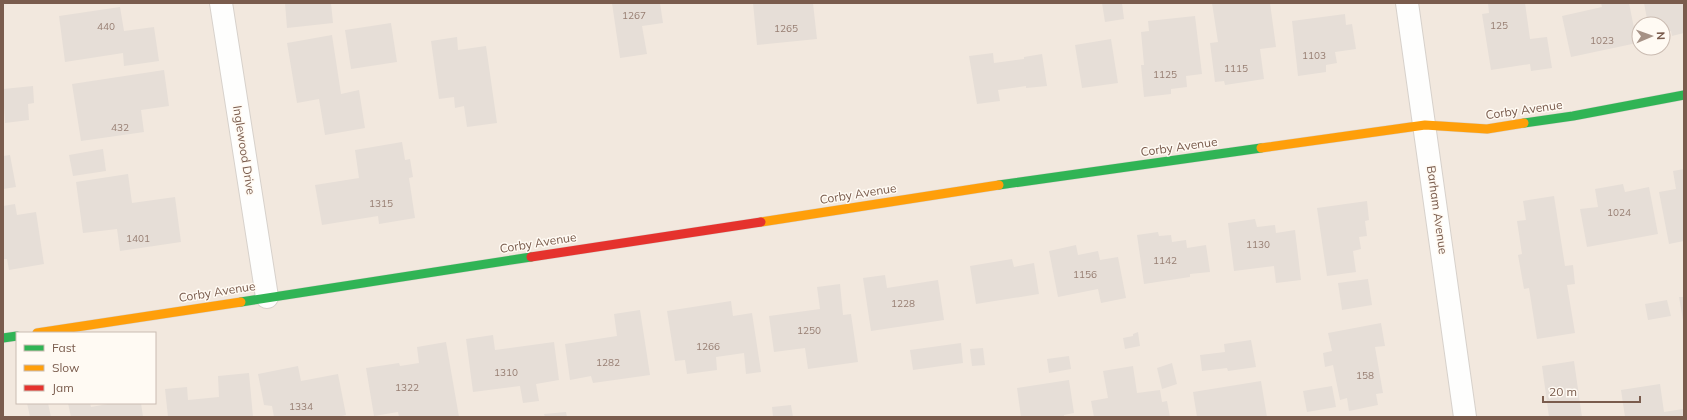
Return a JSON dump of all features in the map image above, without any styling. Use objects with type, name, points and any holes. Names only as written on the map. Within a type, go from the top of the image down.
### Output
[{"type":"street","name":"Inglewood Drive","points":[[221,3],[267,296]]},
{"type":"street","name":"Barham Avenue","points":[[1407,3],[1465,417]]},
{"type":"street","name":"Corby Avenue","points":[[43,332],[267,296],[1079,173],[1425,126],[1487,129],[1573,116],[1684,95]]},
{"type":"street","points":[[3,338],[16,336]]},
{"type":"shaded area","points":[[3,3],[1684,3],[1684,417],[3,417]]},
{"type":"building","points":[[285,3],[331,3],[333,23],[287,28]]},
{"type":"building","points":[[612,3],[660,3],[663,23],[642,26],[647,54],[620,58]]},
{"type":"building","points":[[753,3],[813,3],[817,39],[757,45]]},
{"type":"building","points":[[1102,3],[1122,3],[1124,19],[1105,22]]},
{"type":"building","points":[[1212,3],[1270,3],[1276,47],[1260,49],[1264,79],[1225,85],[1224,81],[1215,82],[1210,43],[1218,42]]},
{"type":"building","points":[[1488,3],[1525,3],[1530,39],[1547,37],[1552,68],[1531,71],[1530,64],[1491,70],[1482,14],[1489,13]]},
{"type":"building","points":[[1601,3],[1629,3],[1632,16],[1631,44],[1571,57],[1562,16],[1602,7]]},
{"type":"building","points":[[1644,3],[1684,3],[1684,33],[1672,36],[1671,16],[1646,16]]},
{"type":"building","points":[[120,7],[124,31],[154,27],[159,61],[124,66],[123,53],[65,62],[59,16]]},
{"type":"building","points":[[1345,14],[1346,25],[1352,24],[1356,49],[1335,52],[1337,63],[1326,65],[1326,72],[1298,76],[1292,21]]},
{"type":"building","points":[[1195,16],[1202,74],[1186,76],[1187,87],[1171,89],[1171,94],[1144,97],[1141,65],[1144,65],[1141,32],[1149,31],[1148,21]]},
{"type":"building","points":[[391,23],[397,62],[351,69],[345,30]]},
{"type":"building","points":[[332,35],[341,94],[359,90],[365,128],[325,135],[319,99],[297,103],[287,43]]},
{"type":"building","points":[[457,37],[458,50],[486,46],[497,123],[467,127],[464,106],[455,108],[454,97],[439,99],[431,41]]},
{"type":"building","points":[[1111,39],[1118,83],[1082,88],[1075,45]]},
{"type":"building","points":[[993,53],[994,63],[1024,59],[1024,57],[1042,54],[1047,86],[1026,88],[1026,86],[998,90],[1000,101],[977,104],[969,56]]},
{"type":"building","points":[[164,70],[169,106],[141,110],[144,132],[81,141],[72,84]]},
{"type":"building","points":[[33,86],[34,103],[28,104],[29,120],[5,123],[3,89]]},
{"type":"building","points":[[402,142],[405,160],[410,159],[413,177],[409,178],[415,218],[379,224],[378,216],[322,225],[315,185],[359,178],[355,150]]},
{"type":"building","points":[[103,149],[106,171],[73,176],[69,155]]},
{"type":"building","points":[[10,155],[16,187],[3,189],[3,156]]},
{"type":"building","points":[[1684,169],[1684,241],[1669,244],[1659,192],[1676,189],[1673,171]]},
{"type":"building","points":[[128,174],[132,203],[175,197],[181,242],[120,251],[117,229],[83,233],[76,182]]},
{"type":"building","points":[[1623,184],[1625,192],[1649,187],[1658,234],[1587,247],[1580,209],[1598,207],[1595,189]]},
{"type":"building","points":[[1554,196],[1565,266],[1573,265],[1575,284],[1567,285],[1575,333],[1537,339],[1529,288],[1524,289],[1518,255],[1522,254],[1517,221],[1526,220],[1523,201]]},
{"type":"building","points":[[1367,201],[1369,220],[1365,221],[1367,236],[1359,237],[1361,249],[1353,251],[1356,272],[1327,276],[1317,208]]},
{"type":"building","points":[[15,204],[17,215],[36,212],[44,264],[9,270],[7,259],[3,259],[3,206]]},
{"type":"building","points":[[1255,219],[1257,227],[1275,225],[1276,233],[1295,230],[1301,280],[1276,283],[1274,266],[1234,271],[1228,223]]},
{"type":"building","points":[[1158,232],[1159,236],[1171,235],[1172,242],[1186,240],[1187,248],[1206,245],[1210,272],[1190,274],[1190,277],[1144,284],[1137,235]]},
{"type":"building","points":[[1076,245],[1078,255],[1098,251],[1100,260],[1118,257],[1126,298],[1101,303],[1098,289],[1058,297],[1049,251]]},
{"type":"building","points":[[1012,259],[1014,267],[1034,263],[1039,294],[976,304],[970,266]]},
{"type":"building","points":[[885,275],[887,288],[938,280],[944,320],[871,331],[863,278]]},
{"type":"building","points":[[1368,279],[1372,305],[1342,310],[1338,283]]},
{"type":"building","points":[[840,284],[843,315],[851,314],[858,362],[808,369],[805,348],[774,352],[769,316],[820,309],[817,287]]},
{"type":"building","points":[[1679,297],[1684,297],[1684,320],[1683,320]]},
{"type":"building","points":[[1667,300],[1671,316],[1648,320],[1645,304]]},
{"type":"building","points":[[731,301],[733,316],[752,313],[761,372],[746,374],[744,353],[716,357],[717,370],[687,374],[685,360],[675,361],[667,311]]},
{"type":"building","points":[[640,310],[650,375],[593,383],[591,376],[570,380],[565,344],[617,336],[614,314]]},
{"type":"building","points":[[1381,323],[1385,346],[1375,347],[1383,393],[1376,394],[1378,405],[1349,411],[1347,398],[1340,400],[1333,365],[1325,367],[1323,353],[1332,351],[1328,333]]},
{"type":"building","points":[[1138,332],[1140,346],[1125,349],[1123,338],[1133,336],[1133,334]]},
{"type":"building","points":[[493,335],[495,350],[554,342],[559,380],[536,384],[539,401],[523,403],[520,386],[473,392],[466,339]]},
{"type":"building","points":[[1251,340],[1256,367],[1228,371],[1227,368],[1202,371],[1200,355],[1225,352],[1224,344]]},
{"type":"building","points":[[446,342],[459,417],[399,417],[398,412],[374,416],[366,368],[399,363],[400,366],[419,363],[417,347]]},
{"type":"building","points":[[961,343],[963,363],[913,370],[910,350]]},
{"type":"building","points":[[983,348],[985,365],[972,366],[970,349]]},
{"type":"building","points":[[1069,356],[1071,369],[1049,373],[1047,359]]},
{"type":"building","points":[[1574,361],[1582,417],[1549,417],[1542,366]]},
{"type":"building","points":[[1172,363],[1177,384],[1162,389],[1157,368]]},
{"type":"building","points":[[298,366],[301,381],[338,374],[346,415],[338,417],[274,417],[272,406],[264,405],[258,374]]},
{"type":"building","points":[[1133,366],[1137,393],[1160,390],[1162,402],[1167,401],[1170,417],[1094,417],[1091,401],[1108,398],[1103,371]]},
{"type":"building","points":[[249,373],[253,417],[168,417],[165,389],[187,387],[188,400],[219,397],[218,376]]},
{"type":"building","points":[[1069,380],[1074,413],[1064,415],[1064,417],[1021,417],[1017,388]]},
{"type":"building","points":[[1261,381],[1267,417],[1197,417],[1193,392]]},
{"type":"building","points":[[1660,384],[1664,412],[1683,409],[1684,417],[1625,417],[1621,390]]},
{"type":"building","points":[[1332,386],[1336,407],[1307,412],[1303,391]]},
{"type":"building","points":[[27,404],[48,404],[51,417],[30,417]]},
{"type":"building","points":[[68,404],[90,404],[91,407],[108,404],[141,404],[143,417],[71,417]]},
{"type":"building","points":[[791,405],[793,417],[773,417],[772,407]]},
{"type":"building","points":[[566,412],[567,417],[545,417],[544,414]]},
{"type":"traffic: fast","points":[[1524,123],[1573,116],[1684,95]]},
{"type":"traffic: fast","points":[[999,185],[1261,148]]},
{"type":"traffic: fast","points":[[241,302],[531,257]]},
{"type":"traffic: fast","points":[[3,338],[16,336]]},
{"type":"traffic: slow","points":[[1261,148],[1425,125],[1487,129],[1524,123]]},
{"type":"traffic: slow","points":[[761,222],[999,185]]},
{"type":"traffic: slow","points":[[44,332],[241,302]]},
{"type":"traffic: jam","points":[[531,257],[761,222]]}]
